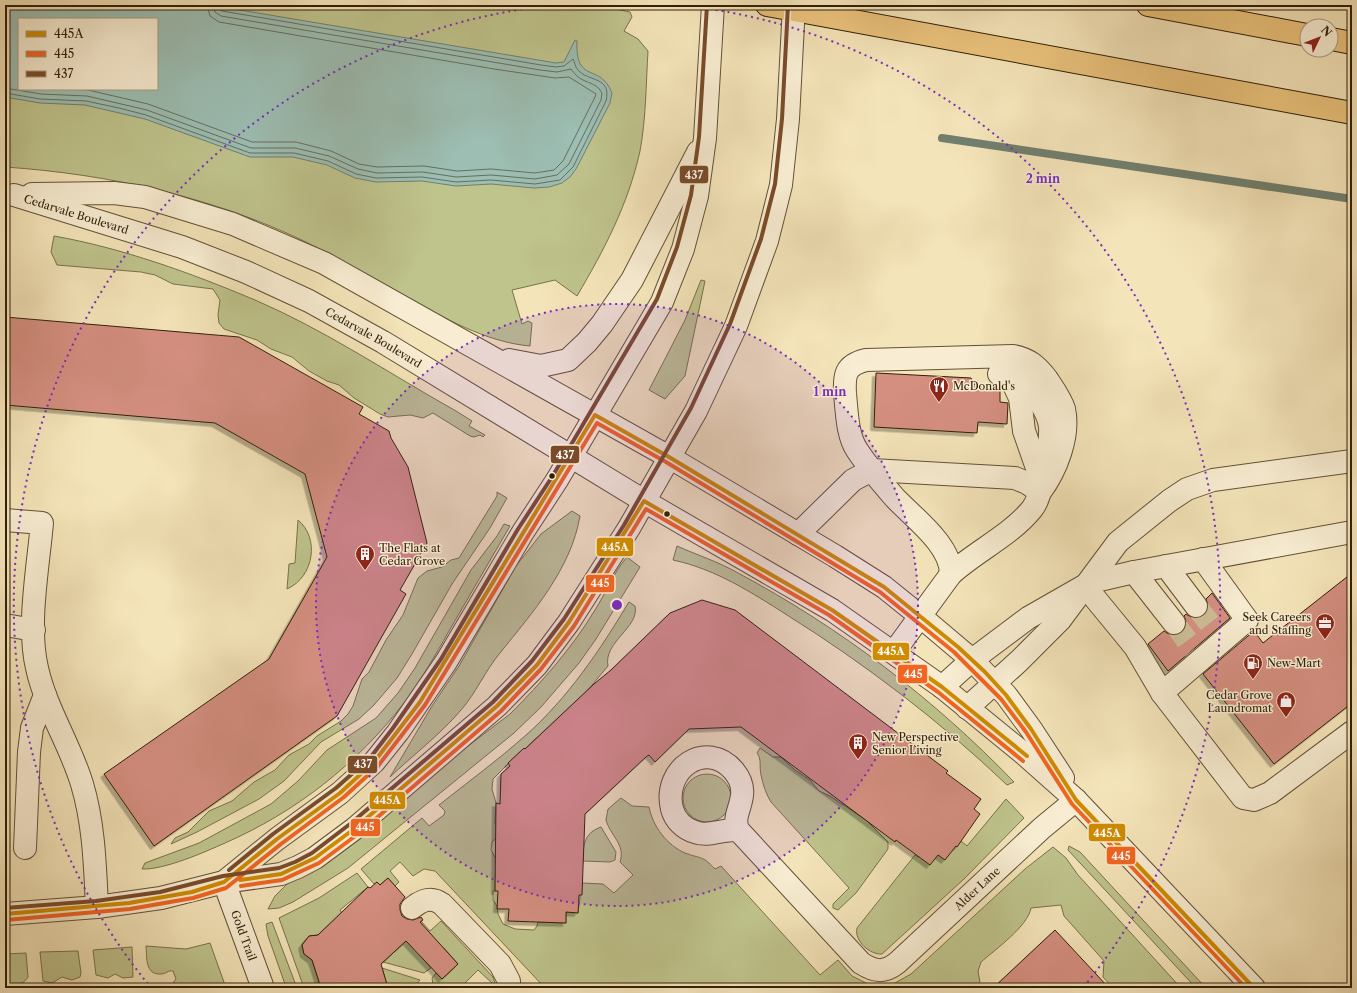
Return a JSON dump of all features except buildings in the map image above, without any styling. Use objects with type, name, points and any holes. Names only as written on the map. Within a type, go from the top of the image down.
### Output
[{"type":"highway","points":[[767,5],[794,8],[1352,113]]},
{"type":"highway","points":[[1148,5],[1299,33]]},
{"type":"highway","points":[[1339,41],[1352,43]]},
{"type":"street","points":[[224,882],[277,839],[340,793],[378,756],[420,702],[446,662],[523,532],[571,456],[662,302],[683,249],[697,196],[705,138],[713,5]]},
{"type":"street","points":[[5,914],[97,907],[161,898],[224,882],[281,874],[315,858],[354,829],[497,706],[536,665],[569,622],[644,501],[696,411],[736,326],[767,241],[781,185],[788,119],[794,8]]},
{"type":"street","points":[[483,353],[516,362],[541,366],[568,360],[587,342],[602,324],[632,280],[705,138]]},
{"type":"street","name":"Cedarvale Boulevard","points":[[10,194],[114,192],[145,198],[233,224],[324,263],[669,457],[884,587],[920,616],[972,660],[995,683],[1031,729],[1076,800]]},
{"type":"street","name":"Cedarvale Boulevard","points":[[10,194],[182,247],[246,272],[302,297],[383,342],[644,501],[832,610],[942,686],[1023,753],[1076,800]]},
{"type":"street","points":[[894,652],[951,574],[963,563],[981,552],[1030,511],[1037,502],[1040,492],[1048,482],[1056,466],[1066,418],[1063,407],[1052,386],[1040,370],[1023,358],[1012,356],[866,360],[852,365],[845,377],[846,411],[856,449],[895,498],[938,542],[947,555],[951,565],[951,574]]},
{"type":"street","points":[[872,470],[861,453],[857,441],[854,418],[858,385],[862,373],[876,368],[990,372],[1007,378],[1012,383],[1020,398],[1024,431],[1036,468],[1040,492]]},
{"type":"street","points":[[967,708],[1060,620],[1118,542],[1146,518],[1187,489],[1213,480],[1352,461]]},
{"type":"street","points":[[798,534],[853,480],[872,470],[1015,478],[1027,483],[1040,492]]},
{"type":"street","points":[[5,520],[42,524],[34,630],[34,646],[37,668],[45,695],[76,770],[88,807],[97,907]]},
{"type":"street","points":[[942,686],[972,660],[1028,618],[1085,586],[1103,578],[1352,532]]},
{"type":"street","points":[[1162,693],[1198,655],[1220,637],[1247,620],[1203,559]]},
{"type":"street","points":[[1166,566],[1196,606]]},
{"type":"street","points":[[1134,572],[1174,623]]},
{"type":"street","points":[[1085,586],[1134,647],[1162,693],[1238,793],[1248,800],[1260,798],[1270,793],[1352,732]]},
{"type":"street","points":[[5,625],[34,630]]},
{"type":"street","points":[[25,848],[31,734],[45,695]]},
{"type":"street","points":[[1076,800],[1254,988]]},
{"type":"street","name":"Alder Lane","points":[[739,831],[861,963],[877,971],[886,970],[898,963],[1042,828],[1076,800]]},
{"type":"street","name":"Gold Trail","points":[[224,882],[263,988]]},
{"type":"street","points":[[412,908],[425,900],[433,899],[442,904],[500,964],[509,981],[509,988]]},
{"type":"green space","points":[[5,5],[597,5],[630,12],[632,17],[624,31],[638,39],[648,51],[644,127],[635,171],[622,208],[606,244],[587,279],[577,296],[555,280],[512,290],[522,324],[528,321],[532,323],[530,346],[513,344],[481,334],[465,327],[404,296],[356,268],[306,242],[271,226],[234,212],[159,190],[82,175],[5,167]]},
{"type":"green space","points":[[54,236],[105,247],[156,262],[231,290],[281,312],[332,339],[456,411],[472,421],[469,426],[485,435],[483,437],[480,435],[474,437],[470,436],[433,413],[423,418],[410,415],[388,417],[380,414],[354,398],[339,385],[327,381],[309,371],[292,357],[271,349],[257,340],[224,329],[219,323],[218,315],[220,300],[213,289],[173,284],[155,275],[141,272],[57,265],[51,252]]},
{"type":"green space","points":[[701,280],[705,281],[685,376],[665,399],[649,390],[685,320]]},
{"type":"green space","points":[[497,492],[507,498],[490,528],[452,584],[397,678],[374,705],[359,719],[321,742],[284,781],[259,799],[171,844],[175,838],[188,832],[209,811],[232,801],[254,782],[275,770],[289,755],[309,744],[317,736],[341,721],[348,714],[353,706],[362,679],[369,672],[386,640],[403,615],[418,578],[427,571],[442,567],[451,560],[459,558],[497,496]]},
{"type":"green space","points":[[572,511],[580,516],[575,535],[568,554],[549,589],[495,660],[461,710],[390,777],[432,706],[459,666],[516,566],[541,534]]},
{"type":"green space","points":[[298,520],[305,528],[309,537],[311,557],[303,576],[287,589],[289,564],[295,563]]},
{"type":"green space","points":[[504,524],[510,526],[428,668],[404,703],[366,746],[324,784],[276,817],[251,831],[217,847],[173,864],[151,869],[142,869],[145,863],[199,843],[271,804],[298,781],[327,750],[376,718],[398,693],[415,668],[471,570],[497,536]]},
{"type":"green space","points":[[677,546],[731,569],[776,594],[849,641],[885,667],[952,722],[1014,782],[1007,785],[982,761],[929,716],[873,673],[816,634],[732,582],[703,569],[673,560]]},
{"type":"green space","points":[[627,557],[640,567],[596,639],[579,663],[541,707],[514,733],[348,868],[293,902],[279,908],[268,909],[275,896],[286,885],[510,714],[534,690],[577,638]]},
{"type":"green space","points":[[629,602],[635,606],[635,614],[632,621],[611,649],[608,657],[608,666],[582,697],[528,746],[526,751],[524,748],[493,779],[492,789],[496,803],[495,824],[498,824],[498,837],[492,842],[491,850],[496,859],[495,891],[493,891],[493,900],[497,906],[498,914],[503,924],[515,929],[534,930],[538,922],[566,923],[566,912],[578,913],[582,883],[603,884],[614,893],[633,875],[620,862],[621,850],[606,820],[608,809],[621,798],[632,806],[649,807],[657,828],[678,850],[704,859],[715,869],[721,866],[820,975],[838,960],[852,976],[868,984],[865,988],[545,988],[435,871],[424,869],[413,876],[400,862],[390,871],[399,882],[395,886],[388,878],[380,885],[377,882],[374,884],[361,869],[422,818],[429,826],[444,815],[445,811],[439,805],[504,754],[541,721],[582,673],[607,638]]},
{"type":"green space","points":[[760,748],[773,757],[781,757],[795,770],[810,780],[819,791],[830,796],[866,820],[888,842],[888,849],[856,893],[838,910],[833,908],[833,904],[849,888],[771,802],[761,775],[760,760],[757,753]]},
{"type":"green space","points":[[707,774],[716,776],[724,781],[729,789],[731,798],[729,807],[724,815],[716,820],[707,822],[698,820],[690,815],[685,807],[683,798],[685,789],[690,781],[698,776]]},
{"type":"green space","points":[[1006,799],[1024,818],[964,879],[882,954],[877,954],[868,950],[858,938],[857,928],[915,855],[918,857],[938,855],[957,846],[961,841],[967,846]]},
{"type":"green space","points":[[601,827],[616,852],[615,860],[610,862],[583,861],[584,845],[588,836]]},
{"type":"green space","points":[[1069,846],[1080,852],[1206,988],[1196,988],[1068,850]]},
{"type":"green space","points":[[1053,847],[1066,858],[1078,875],[1181,988],[1113,988],[1103,977],[1104,961],[1064,916],[1061,905],[1031,908],[1029,915],[1018,930],[981,962],[978,971],[981,988],[886,988],[911,974],[1025,869]]},
{"type":"green space","points":[[357,873],[368,887],[340,910],[342,913],[318,935],[309,936],[302,945],[304,954],[312,960],[321,988],[304,988],[279,918],[319,898]]},
{"type":"green space","points":[[421,921],[430,931],[441,921],[493,977],[495,983],[493,984],[478,970],[460,988],[436,988],[433,984],[432,978],[436,973],[442,979],[458,964],[443,947],[426,962],[431,968],[424,973],[383,962],[404,943],[401,940]]},
{"type":"green space","points":[[272,922],[297,988],[286,987],[268,936],[266,924]]},
{"type":"green space","points":[[210,943],[226,988],[172,988],[172,984],[176,979],[173,971],[163,974],[156,974],[149,969],[146,946],[186,949]]},
{"type":"green space","points":[[132,947],[133,977],[123,978],[115,974],[108,978],[96,975],[93,950]]},
{"type":"green space","points":[[78,951],[81,973],[80,977],[72,980],[62,977],[52,983],[43,981],[40,952]]},
{"type":"green space","points":[[26,953],[28,977],[26,980],[18,984],[5,983],[5,954]]},
{"type":"green space","points":[[382,968],[420,980],[413,988],[388,988]]},
{"type":"water","points":[[5,5],[210,5],[556,63],[564,62],[575,40],[577,41],[577,55],[584,69],[601,78],[607,84],[612,93],[610,103],[576,169],[570,177],[562,183],[549,187],[534,188],[491,184],[456,186],[422,181],[376,182],[355,178],[327,165],[293,157],[250,157],[145,119],[85,105],[40,103],[5,97]]},
{"type":"waterway","points":[[942,138],[1352,199]]},
{"type":"tunnel","points":[[1196,606],[1217,633]]},
{"type":"tunnel","points":[[1174,623],[1194,650]]},
{"type":"transit line","name":"437","points":[[229,870],[273,834],[336,788],[370,758],[393,728],[441,659],[518,529],[552,477],[657,299],[677,247],[691,195],[699,137],[707,5]]},
{"type":"transit line","name":"437","points":[[5,908],[96,901],[160,892],[223,876],[279,868],[295,862],[312,853],[350,824],[493,702],[532,661],[564,619],[624,525],[691,408],[730,324],[761,239],[775,184],[782,119],[788,5]]},
{"type":"transit line","name":"445A","points":[[5,914],[129,903],[192,892],[224,882],[277,839],[340,793],[374,762],[420,702],[595,415],[669,457],[884,587],[958,647],[985,672],[1006,695],[1031,729],[1076,800],[1254,988]]},
{"type":"transit line","name":"445","points":[[6,920],[130,909],[193,898],[226,888],[281,844],[344,797],[378,766],[425,705],[597,423],[666,462],[880,592],[954,652],[1001,699],[1026,732],[1072,804],[1246,988]]},
{"type":"transit line","name":"445A","points":[[240,880],[281,874],[315,858],[354,829],[497,706],[537,665],[569,622],[644,501],[832,610],[942,687],[1027,756]]},
{"type":"transit line","name":"445","points":[[241,886],[282,880],[319,863],[358,834],[501,711],[541,669],[574,626],[646,509],[829,615],[938,692],[1023,761]]},
{"type":"place","name":"McDonald's","points":[[939,403]]},
{"type":"place","name":"The Flats at Cedar Grove","points":[[365,571]]},
{"type":"place","name":"Seek Careers and Staffing","points":[[1325,640]]},
{"type":"place","name":"New-Mart","points":[[1253,680]]},
{"type":"place","name":"Cedar Grove Laundromat","points":[[1286,718]]},
{"type":"place","name":"New Perspective Senior Living","points":[[858,760]]}]
